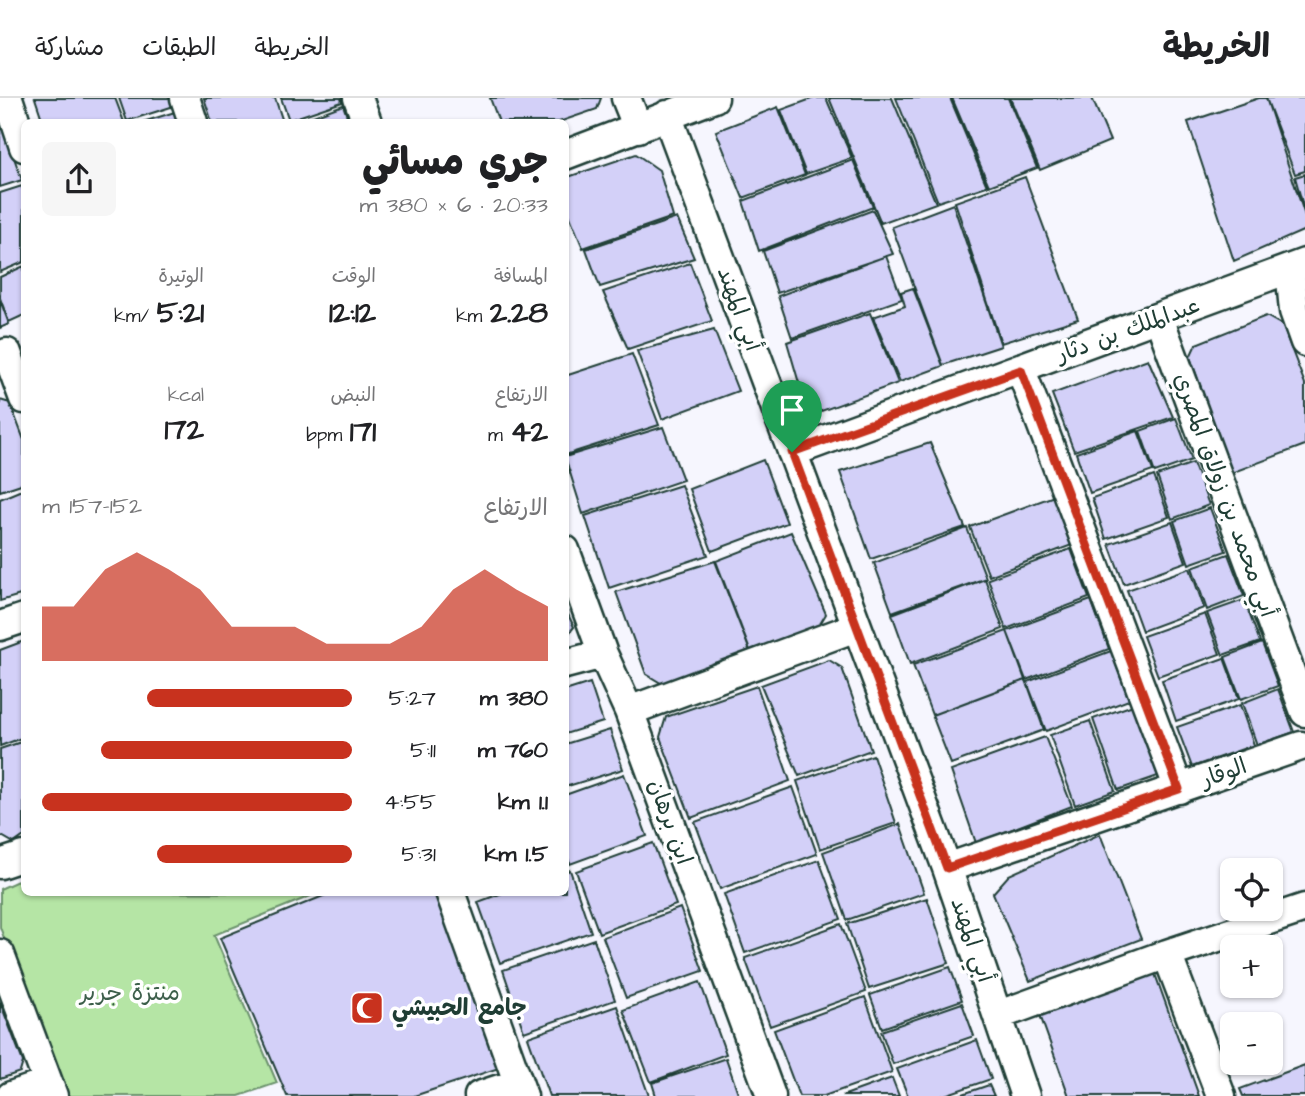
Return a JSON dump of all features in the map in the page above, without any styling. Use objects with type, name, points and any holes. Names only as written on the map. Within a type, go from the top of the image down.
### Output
[{"type":"street","points":[[8,98],[21,139]]},
{"type":"street","points":[[185,98],[192,119]]},
{"type":"street","points":[[358,98],[367,119]]},
{"type":"street","points":[[626,98],[638,128]]},
{"type":"street","points":[[569,154],[714,98]]},
{"type":"street","name":"أبي المهند","points":[[667,115],[947,868],[1025,1096]]},
{"type":"street","points":[[1298,266],[1294,311],[1305,342]]},
{"type":"street","name":"عبدالملك بن دثار","points":[[792,452],[1298,266]]},
{"type":"street","name":"أبي محمد بن زولاق المصري","points":[[1159,318],[1305,712]]},
{"type":"street","points":[[11,352],[21,388]]},
{"type":"street","points":[[1021,370],[1179,789]]},
{"type":"street","name":"ابن برهان","points":[[569,561],[603,654],[629,711],[771,1096]]},
{"type":"street","points":[[0,626],[21,619]]},
{"type":"street","points":[[629,711],[856,627]]},
{"type":"street","points":[[569,663],[603,654]]},
{"type":"street","name":"الوقار","points":[[947,868],[1179,789],[1304,740]]},
{"type":"street","points":[[0,864],[21,857]]},
{"type":"street","points":[[451,896],[521,1089],[479,1096]]},
{"type":"street","points":[[999,1015],[1167,954],[1305,908]]},
{"type":"street","points":[[0,954],[50,1090],[11,1096]]},
{"type":"street","points":[[1167,954],[1221,1096]]},
{"type":"green space","name":"منتزة جرير","points":[[21,879],[21,896],[311,896],[214,935],[277,1083],[239,1096],[62,1096],[0,927],[0,889]]},
{"type":"building","points":[[35,98],[115,98],[123,119],[42,119]]},
{"type":"building","points":[[119,98],[172,98],[174,106],[126,119]]},
{"type":"building","points":[[204,98],[275,98],[282,119],[211,119]]},
{"type":"building","points":[[281,98],[341,98],[342,102],[289,119]]},
{"type":"building","points":[[490,98],[601,98],[597,109],[568,119],[498,119]]},
{"type":"building","points":[[814,98],[826,98],[852,158],[806,174],[781,110]]},
{"type":"building","points":[[829,98],[892,98],[936,203],[881,223]]},
{"type":"building","points":[[896,98],[950,98],[987,186],[938,202]]},
{"type":"building","points":[[952,98],[1008,98],[1037,168],[989,186]]},
{"type":"building","points":[[1010,98],[1092,98],[1110,141],[1040,170]]},
{"type":"building","points":[[1266,98],[1305,216],[1305,230],[1234,261],[1188,122]]},
{"type":"building","points":[[1266,98],[1305,98],[1305,171],[1295,174]]},
{"type":"building","points":[[343,105],[348,119],[305,119]]},
{"type":"building","points":[[778,107],[805,175],[743,198],[716,131]]},
{"type":"building","points":[[178,111],[181,119],[153,119]]},
{"type":"building","points":[[0,119],[21,180],[0,187]]},
{"type":"building","points":[[636,154],[659,170],[673,217],[583,248],[569,215],[569,177]]},
{"type":"building","points":[[853,160],[873,207],[759,251],[743,201]]},
{"type":"building","points":[[1305,174],[1305,213],[1295,177]]},
{"type":"building","points":[[1025,177],[1078,319],[1001,343],[955,202]]},
{"type":"building","points":[[21,186],[21,263],[0,272],[0,193]]},
{"type":"building","points":[[953,204],[1001,346],[943,365],[892,227]]},
{"type":"building","points":[[873,210],[893,254],[777,293],[763,251]]},
{"type":"building","points":[[677,218],[694,258],[600,287],[586,249]]},
{"type":"building","points":[[886,256],[902,299],[792,338],[778,296]]},
{"type":"building","points":[[690,263],[712,321],[628,349],[603,292]]},
{"type":"building","points":[[21,267],[21,316],[9,322],[0,298],[0,277]]},
{"type":"building","points":[[913,288],[943,366],[900,382],[873,317],[905,306],[901,292]]},
{"type":"building","points":[[0,300],[9,324],[0,328]]},
{"type":"building","points":[[870,313],[898,383],[816,413],[806,407],[787,342]]},
{"type":"building","points":[[1266,316],[1282,325],[1305,384],[1305,445],[1231,473],[1190,357],[1196,344]]},
{"type":"building","points":[[714,330],[738,391],[662,419],[637,351]]},
{"type":"building","points":[[632,354],[659,425],[569,454],[569,375]]},
{"type":"building","points":[[1148,359],[1173,417],[1074,451],[1052,394]]},
{"type":"building","points":[[0,400],[10,403],[21,432],[21,484],[0,491]]},
{"type":"building","points":[[1176,418],[1192,460],[1155,473],[1140,431]]},
{"type":"building","points":[[663,427],[683,480],[583,514],[569,470],[569,456]]},
{"type":"building","points":[[1138,431],[1153,471],[1090,493],[1076,453]]},
{"type":"building","points":[[930,443],[965,527],[871,559],[840,472]]},
{"type":"building","points":[[763,460],[787,523],[712,551],[689,489]]},
{"type":"building","points":[[1193,463],[1209,505],[1172,519],[1157,476]]},
{"type":"building","points":[[1154,476],[1169,517],[1106,539],[1092,498]]},
{"type":"building","points":[[681,485],[708,555],[609,588],[585,516]]},
{"type":"building","points":[[21,490],[21,595],[0,601],[0,499]]},
{"type":"building","points":[[1054,496],[1072,545],[989,576],[970,527]]},
{"type":"building","points":[[1210,508],[1226,551],[1189,564],[1174,521]]},
{"type":"building","points":[[1172,522],[1186,562],[1124,584],[1109,544]]},
{"type":"building","points":[[967,528],[986,578],[892,612],[874,563]]},
{"type":"building","points":[[791,532],[826,614],[814,634],[751,653],[716,561]]},
{"type":"building","points":[[1071,549],[1089,598],[1006,629],[988,579]]},
{"type":"building","points":[[1228,554],[1244,596],[1207,610],[1192,567]]},
{"type":"building","points":[[715,561],[751,654],[664,685],[646,674],[616,592]]},
{"type":"building","points":[[1190,568],[1204,608],[1142,631],[1127,590]]},
{"type":"building","points":[[985,579],[1003,629],[910,664],[892,614]]},
{"type":"building","points":[[1091,600],[1109,649],[1026,680],[1007,631]]},
{"type":"building","points":[[1244,600],[1260,642],[1223,655],[1207,613]]},
{"type":"building","points":[[1205,614],[1220,654],[1158,676],[1143,636]]},
{"type":"building","points":[[569,616],[574,627],[569,633]]},
{"type":"building","points":[[1007,631],[1025,680],[932,715],[913,665]]},
{"type":"building","points":[[21,642],[21,738],[0,746],[0,650]]},
{"type":"building","points":[[1262,643],[1278,686],[1241,699],[1225,657]]},
{"type":"building","points":[[1111,651],[1129,700],[1046,731],[1027,682]]},
{"type":"building","points":[[1224,658],[1239,699],[1176,721],[1162,680]]},
{"type":"building","points":[[829,660],[842,668],[871,750],[799,776],[761,685]]},
{"type":"building","points":[[1026,680],[1044,730],[951,764],[932,715]]},
{"type":"building","points":[[590,683],[603,722],[569,733],[569,690]]},
{"type":"building","points":[[757,686],[790,781],[691,818],[660,737],[666,717]]},
{"type":"building","points":[[1278,689],[1294,732],[1257,745],[1242,703]]},
{"type":"building","points":[[1133,705],[1158,776],[1118,790],[1093,719]]},
{"type":"building","points":[[1240,705],[1254,745],[1192,767],[1177,727]]},
{"type":"building","points":[[1090,721],[1115,791],[1075,805],[1050,735]]},
{"type":"building","points":[[610,730],[623,769],[569,786],[569,743]]},
{"type":"building","points":[[1045,737],[1072,806],[976,843],[951,771]]},
{"type":"building","points":[[21,742],[21,838],[14,843],[0,835],[0,749]]},
{"type":"building","points":[[873,755],[896,823],[820,849],[797,781]]},
{"type":"building","points":[[624,774],[647,836],[570,864],[569,794]]},
{"type":"building","points":[[793,787],[817,854],[720,889],[695,822]]},
{"type":"building","points":[[900,824],[924,893],[847,920],[823,852]]},
{"type":"building","points":[[1100,834],[1141,939],[1030,981],[993,893],[1009,875]]},
{"type":"building","points":[[653,843],[676,905],[599,933],[576,871]]},
{"type":"building","points":[[819,860],[841,919],[745,953],[724,894]]},
{"type":"building","points":[[569,870],[591,932],[500,963],[478,902],[494,896],[569,896]]},
{"type":"building","name":"جامع الحبيشي","points":[[323,896],[441,896],[505,1066],[414,1096],[287,1096],[220,938]]},
{"type":"building","points":[[927,898],[949,963],[869,989],[847,924]]},
{"type":"building","points":[[680,908],[703,971],[626,998],[603,937]]},
{"type":"building","points":[[841,924],[866,992],[770,1026],[745,958]]},
{"type":"building","points":[[594,939],[615,1000],[524,1032],[503,970]]},
{"type":"building","points":[[950,967],[962,1000],[882,1028],[870,995]]},
{"type":"building","points":[[1155,974],[1199,1096],[1069,1096],[1040,1015]]},
{"type":"building","points":[[700,982],[726,1054],[651,1082],[623,1010]]},
{"type":"building","points":[[865,997],[892,1072],[824,1096],[799,1096],[774,1030]]},
{"type":"building","points":[[0,1002],[23,1062],[20,1072],[0,1079]]},
{"type":"building","points":[[962,1003],[974,1036],[893,1064],[881,1031]]},
{"type":"building","points":[[617,1006],[649,1096],[549,1096],[528,1037]]},
{"type":"building","points":[[977,1040],[991,1079],[942,1096],[908,1096],[897,1069]]},
{"type":"building","points":[[726,1058],[739,1096],[656,1096],[652,1083]]},
{"type":"building","points":[[1305,1065],[1305,1096],[1243,1096],[1240,1089]]},
{"type":"building","points":[[892,1078],[899,1096],[842,1096]]},
{"type":"building","points":[[989,1085],[994,1096],[957,1096]]},
{"type":"place","name":"جامع الحبيشي","points":[[367,1008]]},
{"type":"route","points":[[1021,370],[1179,789],[947,868],[792,452],[1021,370]]}]
